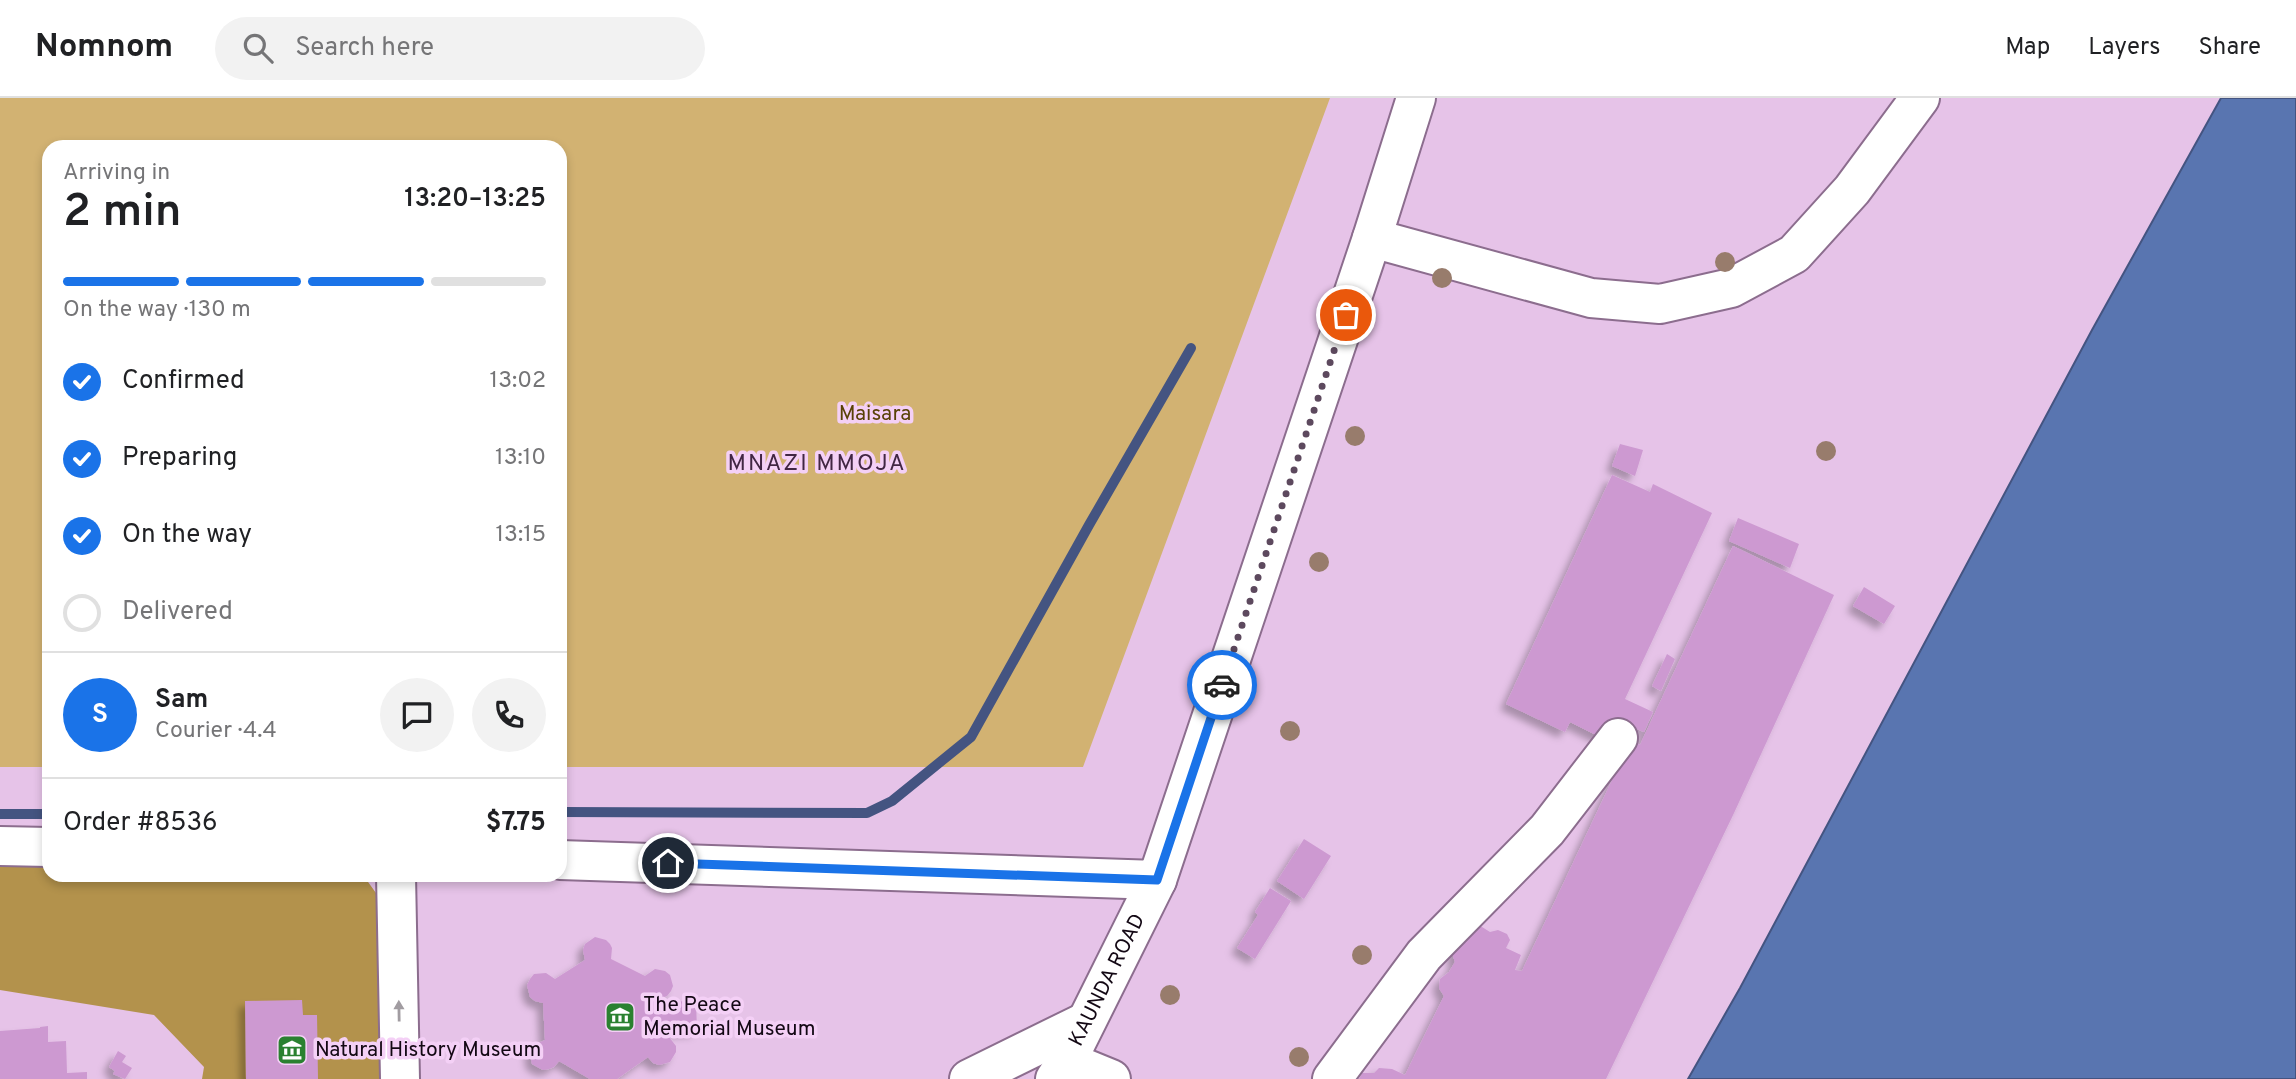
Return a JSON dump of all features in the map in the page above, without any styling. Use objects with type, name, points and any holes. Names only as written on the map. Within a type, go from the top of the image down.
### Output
[{"type":"main road","name":"KAUNDA ROAD","points":[[1061,1070],[1157,880],[1416,98]]},
{"type":"main road","points":[[1372,237],[1591,298],[1660,303],[1731,288],[1794,254],[1852,190],[1920,98]]},
{"type":"main road","points":[[1332,1079],[1424,954],[1547,830],[1618,738]]},
{"type":"main road","points":[[0,846],[42,847]]},
{"type":"main road","points":[[567,860],[1157,880]]},
{"type":"main road","points":[[396,882],[400,1079]]},
{"type":"main road","points":[[969,1079],[1086,1022]]},
{"type":"main road","points":[[1061,1070],[1111,1079]]},
{"type":"green space","name":"Maisara","points":[[0,98],[1330,98],[1083,767],[567,767],[567,140],[42,140],[42,767],[0,767]]},
{"type":"shaded area","points":[[0,855],[42,858],[42,882],[368,882],[389,911],[389,1079],[202,1079],[204,1067],[154,1015],[0,990]]},
{"type":"water","points":[[2221,98],[2296,98],[2296,1079],[1688,1079],[1740,988],[2092,330]]},
{"type":"building","points":[[1620,444],[1643,450],[1635,476],[1612,466]]},
{"type":"building","points":[[1612,475],[1650,492],[1653,484],[1712,513],[1625,699],[1653,712],[1644,732],[1615,720],[1606,740],[1570,722],[1565,732],[1506,704]]},
{"type":"building","points":[[1738,518],[1799,544],[1790,568],[1729,541]]},
{"type":"building","points":[[1733,546],[1834,595],[1734,813],[1606,1079],[1359,1079],[1362,1073],[1374,1073],[1379,1068],[1392,1069],[1405,1075],[1444,996],[1439,988],[1440,979],[1449,972],[1455,962],[1452,953],[1474,922],[1490,932],[1498,930],[1507,934],[1510,940],[1506,948],[1521,955],[1515,970],[1522,971],[1631,740],[1640,745]]},
{"type":"building","points":[[1864,587],[1895,606],[1884,624],[1853,606]]},
{"type":"building","points":[[1667,654],[1675,659],[1661,691],[1652,686]]},
{"type":"building","points":[[1304,839],[1331,856],[1304,899],[1277,881]]},
{"type":"building","points":[[1270,888],[1291,901],[1255,959],[1237,948],[1258,915],[1255,912]]},
{"type":"building","name":"The Peace Memorial Museum","points":[[595,937],[610,944],[611,959],[645,976],[655,969],[670,975],[673,986],[671,991],[667,996],[658,999],[658,1002],[696,1001],[697,1031],[660,1032],[660,1035],[669,1037],[676,1046],[676,1052],[670,1062],[659,1065],[648,1057],[617,1079],[590,1079],[559,1061],[554,1067],[543,1070],[532,1064],[532,1046],[545,1040],[543,1003],[530,997],[527,985],[534,974],[546,973],[555,979],[585,960],[585,944]]},
{"type":"building","points":[[302,1000],[303,1015],[317,1015],[318,1079],[246,1079],[245,1001]]},
{"type":"building","points":[[48,1026],[48,1042],[66,1041],[67,1073],[87,1072],[87,1079],[0,1079],[0,1031]]},
{"type":"building","points":[[118,1051],[126,1056],[122,1062],[132,1068],[125,1079],[113,1074],[115,1071],[109,1067]]},
{"type":"waterway","points":[[567,812],[867,813],[892,801],[971,737],[1191,348]]},
{"type":"waterway","points":[[0,814],[42,814]]},
{"type":"way so far","points":[[1222,685],[1346,315]]},
{"type":"place","name":"The Peace Memorial Museum","points":[[620,1017]]},
{"type":"place","name":"Natural History Museum","points":[[292,1050]]},
{"type":"district","name":"MNAZI MMOJA","points":[[817,464]]},
{"type":"route","points":[[668,863],[1157,880],[1222,685]]}]
